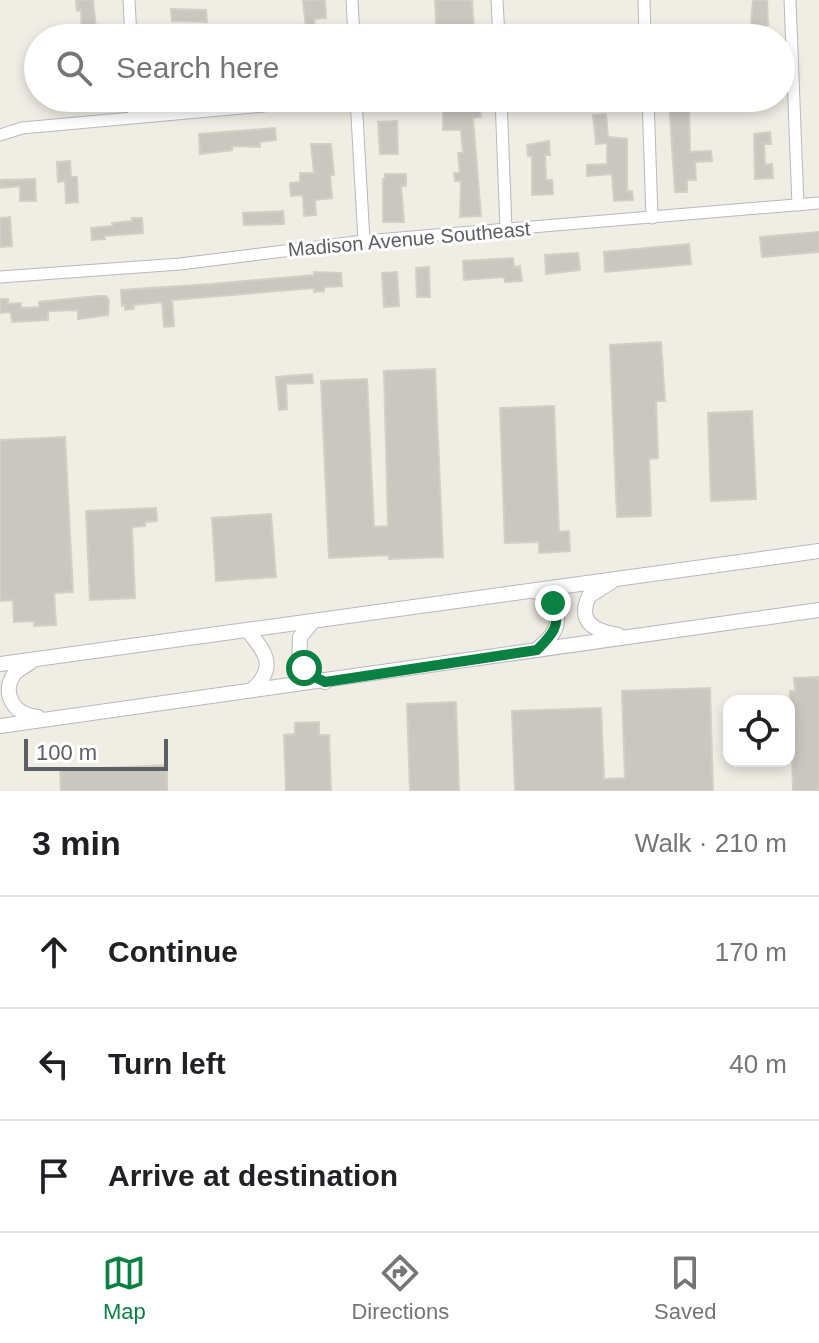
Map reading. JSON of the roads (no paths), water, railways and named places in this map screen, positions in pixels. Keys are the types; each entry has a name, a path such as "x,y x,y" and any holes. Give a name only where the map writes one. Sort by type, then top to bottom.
{"street":[{"path":"129,0 130,24"},
{"path":"352,0 353,24"},
{"path":"497,0 498,24"},
{"path":"644,0 645,24"},
{"path":"790,0 791,24"},
{"path":"134,112 134,117"},
{"path":"0,135 22,128 193,112"},
{"path":"357,112 364,241"},
{"path":"502,112 506,229"},
{"path":"648,112 652,218"},
{"path":"794,112 798,205"},
{"name":"Madison Avenue Southeast","path":"0,277 180,264 364,241 819,203"},
{"path":"0,664 818,552"},
{"path":"623,577 589,596 585,604 586,617 599,632 633,637"},
{"path":"526,590 548,597 556,612 557,623 553,635 537,650"},
{"path":"0,726 819,610"},
{"path":"313,621 300,637 299,662 313,676 325,682"},
{"path":"247,630 260,643 266,658 262,682 252,690"},
{"path":"35,659 10,681 11,702 22,715 53,719"}]}
